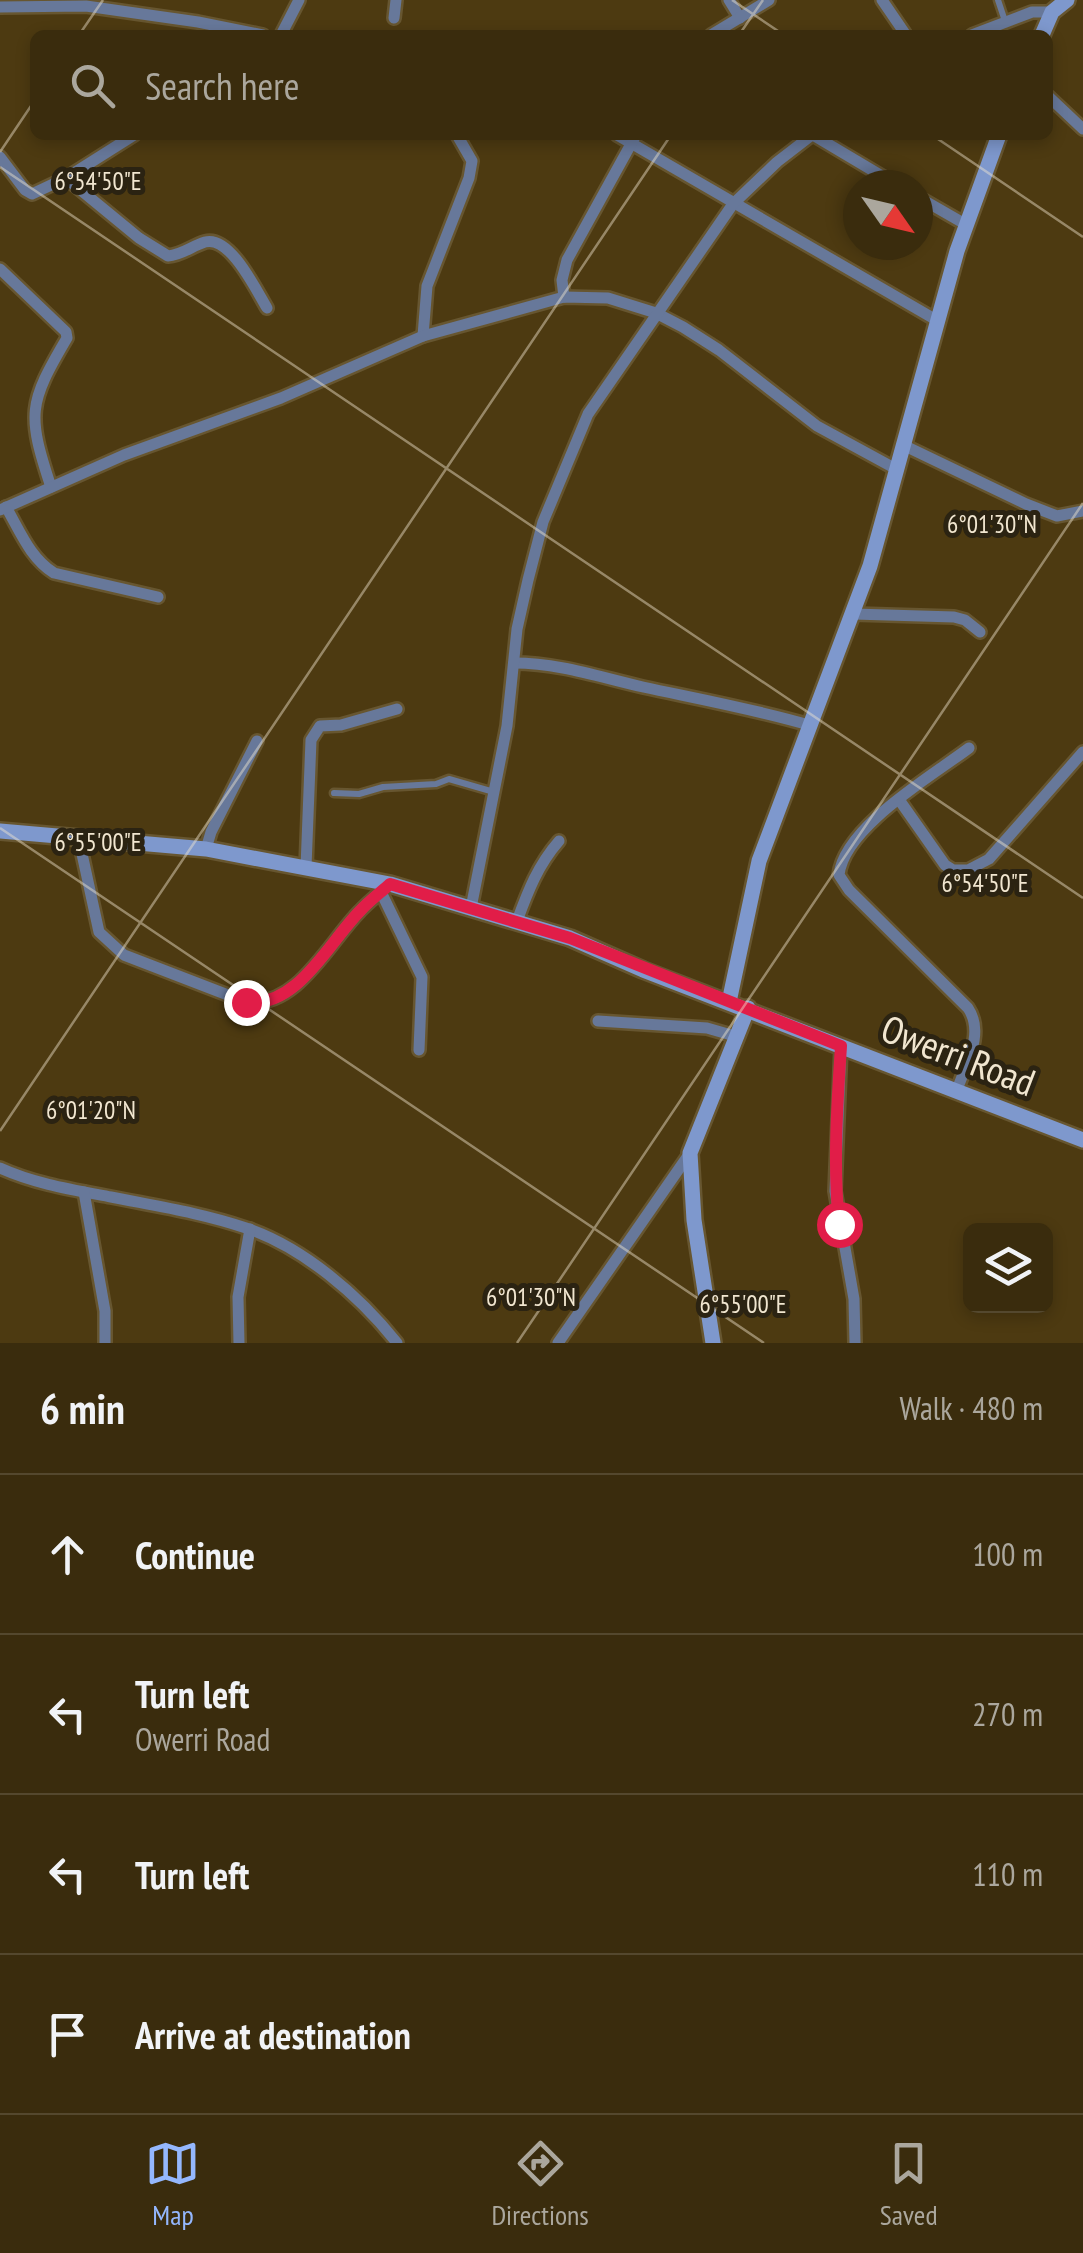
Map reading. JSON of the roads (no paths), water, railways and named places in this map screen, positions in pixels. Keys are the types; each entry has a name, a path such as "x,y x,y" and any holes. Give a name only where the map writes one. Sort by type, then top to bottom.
{"main road":[{"path":"1044,30 1052,12 1067,0"},
{"path":"729,1002 759,862 854,614 965,224 996,140"},
{"name":"Owerri Road","path":"0,831 206,849 306,867 471,908 570,938 1083,1140"},
{"path":"714,1343 694,1220 690,1153 748,1008"}],"street":[{"path":"284,30 299,0"},
{"path":"394,18 396,0"},
{"path":"729,0 740,18"},
{"path":"720,30 769,0"},
{"path":"882,0 903,30"},
{"path":"0,7 86,6 232,30"},
{"path":"984,30 1032,12 1052,12"},
{"path":"1053,101 1083,129"},
{"path":"0,156 32,194 66,178 126,140"},
{"path":"423,336 427,286 469,178 472,161 460,140"},
{"path":"564,297 562,280 567,260 632,140"},
{"path":"635,140 733,204 938,321"},
{"path":"471,908 495,793 517,629 543,522 588,414 733,204 776,162 806,140"},
{"path":"821,140 872,170"},
{"path":"66,178 138,238 168,256 208,241 222,244 235,256 267,308"},
{"path":"933,206 965,224"},
{"path":"0,269 66,332 67,338 47,372 33,410 51,487"},
{"path":"158,597 54,573 31,552 3,508 124,455 281,398 423,336 564,297 608,298 656,314 719,350 817,426 896,470"},
{"path":"903,445 1057,516 1083,511"},
{"path":"854,614 954,617 980,632"},
{"path":"514,664 562,666 809,725"},
{"path":"306,867 311,740 315,731 320,726 341,725 397,709"},
{"path":"206,849 257,742"},
{"path":"958,1090 976,1033 976,1020 838,875 840,865 866,826 969,748"},
{"path":"900,800 945,865 953,870 968,870 990,860 1083,752"},
{"path":"79,840 99,932 112,947 246,1002 260,1004 289,990 386,888 422,976 419,1050"},
{"path":"517,922 532,881 559,841"},
{"path":"598,1021 707,1028 738,1037"},
{"path":"841,1046 836,1191 854,1299 856,1343"},
{"path":"558,1343 690,1153"},
{"path":"0,1168 84,1192 208,1216 250,1229 310,1262 354,1298 397,1343"},
{"path":"84,1192 105,1311 105,1343"},
{"path":"239,1343 238,1297 250,1229"}],"lane":[{"path":"998,0 1005,21"},
{"path":"334,793 359,794 395,785 436,784 449,778 495,793"}]}
